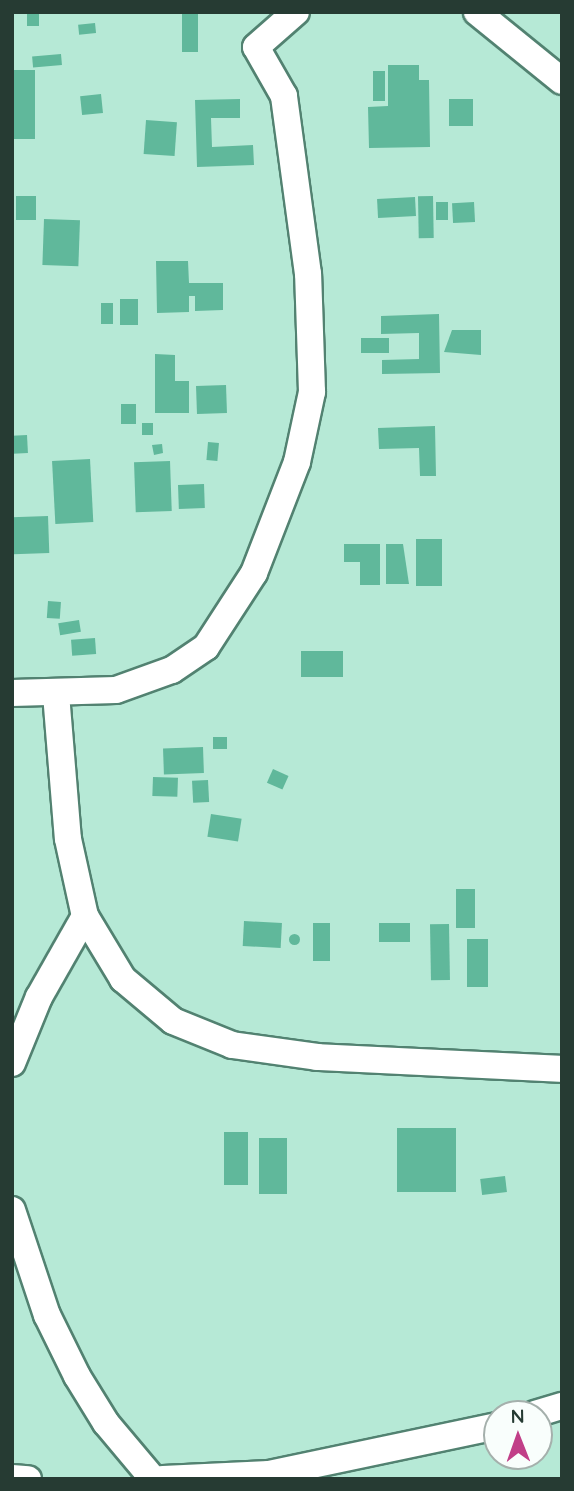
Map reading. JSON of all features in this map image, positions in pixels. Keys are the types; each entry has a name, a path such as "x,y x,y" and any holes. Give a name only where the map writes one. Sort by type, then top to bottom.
{"street":[{"path":"12,694 116,690 172,670 206,647 254,573 297,462 312,392 308,274 284,96 256,47 296,12"},
{"path":"477,12 562,81"},
{"path":"56,694 68,839 85,916 123,979 173,1021 232,1045 317,1058 562,1069"},
{"path":"12,1063 39,997 85,916"},
{"path":"12,1210 47,1315 77,1376 106,1423 153,1479"},
{"path":"163,1479 273,1476 483,1429"},
{"path":"12,1478 28,1479"}],"building":[{"path":"27,12 39,12 39,26 27,26"},
{"path":"182,12 198,12 198,52 182,52"},
{"path":"95,23 96,33 79,35 78,25"},
{"path":"61,54 62,65 33,67 32,57"},
{"path":"388,65 419,65 419,80 429,80 430,147 369,148 368,107 388,106"},
{"path":"12,70 35,70 35,139 12,139"},
{"path":"373,71 385,71 385,101 373,101"},
{"path":"101,94 103,113 82,115 80,96"},
{"path":"240,99 240,118 211,118 212,147 253,145 254,165 197,167 195,100"},
{"path":"449,99 473,99 473,126 449,126"},
{"path":"146,120 177,122 175,156 144,154"},
{"path":"16,196 36,196 36,220 16,220"},
{"path":"418,196 433,196 434,238 419,238"},
{"path":"415,197 416,216 378,218 377,199"},
{"path":"436,202 448,202 448,220 436,220"},
{"path":"474,202 475,222 453,223 452,203"},
{"path":"44,219 80,220 78,266 42,265"},
{"path":"156,261 188,261 189,283 223,283 223,310 195,311 195,296 189,296 189,312 157,313"},
{"path":"120,299 138,299 138,325 120,325"},
{"path":"101,303 113,303 113,324 101,324"},
{"path":"439,314 440,373 382,374 382,360 419,359 419,333 381,334 381,316"},
{"path":"452,330 481,330 481,355 444,352"},
{"path":"361,338 389,338 389,353 361,353"},
{"path":"155,354 175,355 175,381 189,381 189,413 155,413"},
{"path":"226,385 227,413 197,414 196,386"},
{"path":"121,404 136,404 136,424 121,424"},
{"path":"142,423 153,423 153,435 142,435"},
{"path":"435,426 436,476 420,476 419,448 379,449 378,428"},
{"path":"27,435 28,453 13,454 12,436"},
{"path":"208,442 219,443 217,461 206,460"},
{"path":"162,444 163,453 154,455 152,445"},
{"path":"90,459 93,522 55,524 52,461"},
{"path":"170,461 172,511 136,512 134,462"},
{"path":"204,484 205,508 179,509 178,485"},
{"path":"48,516 49,553 13,554 12,517"},
{"path":"416,539 442,539 442,586 416,586"},
{"path":"344,544 380,544 380,585 360,585 360,562 344,562"},
{"path":"386,544 403,544 409,584 386,584"},
{"path":"48,601 61,602 60,619 47,618"},
{"path":"79,620 81,632 60,635 58,623"},
{"path":"95,638 96,654 72,656 71,640"},
{"path":"301,651 343,651 343,677 301,677"},
{"path":"213,737 227,737 227,749 213,749"},
{"path":"203,747 204,773 164,774 163,748"},
{"path":"273,769 289,776 282,790 267,783"},
{"path":"153,777 178,778 177,797 152,796"},
{"path":"208,780 209,802 193,803 192,781"},
{"path":"211,814 242,819 238,842 207,837"},
{"path":"456,889 475,889 475,928 456,928"},
{"path":"244,921 282,923 281,948 243,946"},
{"path":"313,923 330,923 330,961 313,961"},
{"path":"379,923 410,923 410,942 379,942"},
{"path":"430,924 449,924 450,980 431,980"},
{"path":"294,934 298,935 298,943 294,944 290,943 289,939 290,935"},
{"path":"467,939 488,939 488,987 467,987"},
{"path":"397,1128 456,1128 456,1192 397,1192"},
{"path":"224,1132 248,1132 248,1185 224,1185"},
{"path":"259,1138 287,1138 287,1194 259,1194"},
{"path":"505,1176 507,1192 482,1195 480,1179"}]}
